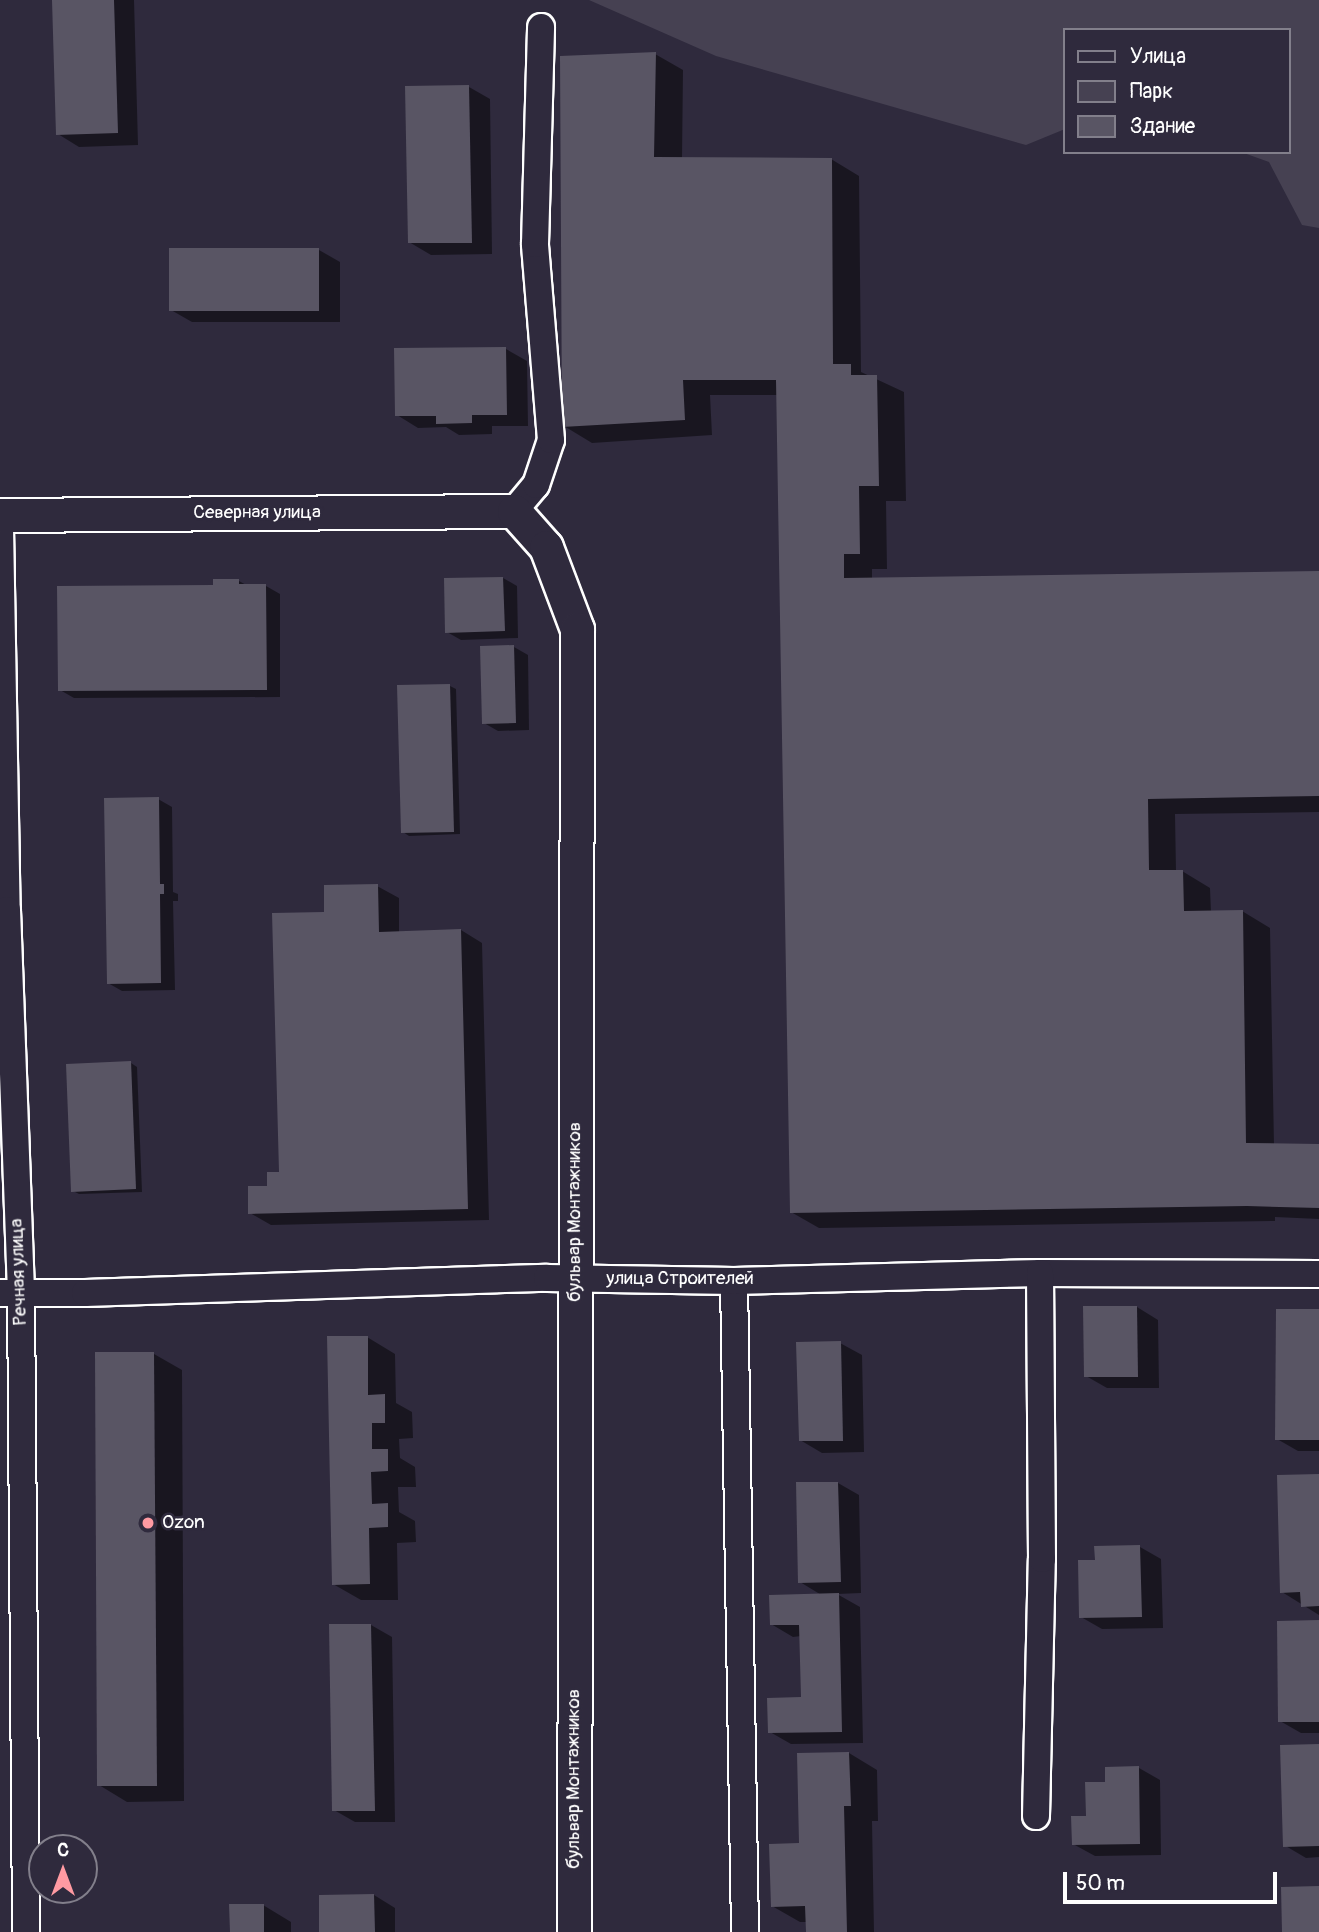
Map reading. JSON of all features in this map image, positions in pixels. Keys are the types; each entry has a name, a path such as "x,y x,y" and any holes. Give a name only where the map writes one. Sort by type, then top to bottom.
{"street":[{"path":"514,511 536,485 551,440 535,244 541,27"},
{"name":"Северная улица","path":"0,515 514,511"},
{"name":"бульвар Монтажников","path":"514,511 546,547 577,629 574,1932"},
{"name":"Речная улица","path":"0,528 10,1293 26,1932"},
{"path":"1036,1816 1042,1559 1040,1273"},
{"name":"улица Строителей","path":"10,1293 576,1279 734,1281 1040,1273 1319,1274"},
{"path":"734,1281 744,1932"}],"green space":[{"path":"589,0 1319,0 1319,228 1302,225 1269,162 1247,154 1291,154 1291,28 1064,28 1064,129 1026,145 716,56"}],"building":[{"path":"52,0 114,0 118,133 56,135"},
{"path":"656,52 654,157 832,158 833,364 851,364 851,375 877,375 879,486 859,486 860,554 844,554 844,578 1319,571 1319,796 1148,799 1149,870 1183,870 1184,911 1243,910 1246,1143 1319,1144 1319,1208 1247,1206 790,1213 776,380 683,380 685,420 562,427 560,56"},
{"path":"469,85 472,243 408,243 405,86"},
{"path":"169,248 319,248 319,311 169,311"},
{"path":"506,347 507,415 472,415 472,423 436,424 436,416 395,416 394,348"},
{"path":"503,577 505,631 445,633 444,578"},
{"path":"213,579 239,579 239,584 266,584 267,690 58,691 57,586 213,585"},
{"path":"514,645 516,723 482,724 480,646"},
{"path":"450,684 454,832 401,833 397,685"},
{"path":"159,797 160,884 164,884 164,894 160,894 161,983 107,984 104,798"},
{"path":"378,884 379,932 461,929 468,1209 248,1214 248,1186 267,1186 267,1172 279,1172 272,913 324,912 324,885"},
{"path":"131,1061 136,1189 71,1192 66,1064"},
{"path":"1083,1306 1137,1306 1138,1377 1084,1377"},
{"path":"1276,1309 1319,1309 1319,1440 1275,1440"},
{"path":"327,1336 368,1336 368,1395 385,1394 385,1423 372,1423 372,1449 388,1449 388,1471 371,1472 372,1504 388,1503 388,1527 369,1528 370,1584 332,1585"},
{"path":"841,1341 843,1441 799,1441 796,1342"},
{"path":"95,1352 154,1352 157,1786 97,1786"},
{"path":"1319,1474 1319,1606 1301,1607 1300,1592 1280,1593 1277,1475"},
{"path":"796,1482 838,1482 841,1582 798,1583"},
{"path":"1140,1545 1142,1617 1079,1618 1078,1560 1095,1560 1094,1546"},
{"path":"839,1593 842,1732 768,1733 767,1698 801,1697 799,1625 770,1625 769,1595"},
{"path":"1319,1620 1319,1722 1278,1722 1277,1621"},
{"path":"329,1624 371,1624 375,1811 332,1811"},
{"path":"1319,1744 1319,1846 1283,1847 1280,1745"},
{"path":"849,1752 851,1806 844,1806 847,1932 806,1932 805,1906 771,1907 769,1844 799,1843 797,1753"},
{"path":"1139,1766 1140,1844 1072,1845 1071,1816 1086,1816 1085,1782 1105,1782 1105,1767"},
{"path":"1319,1886 1319,1932 1282,1932 1281,1887"},
{"path":"374,1894 375,1932 319,1932 319,1895"},
{"path":"229,1904 264,1904 264,1932 230,1932"}],"place":[{"name":"Ozon","path":"148,1523"}]}
